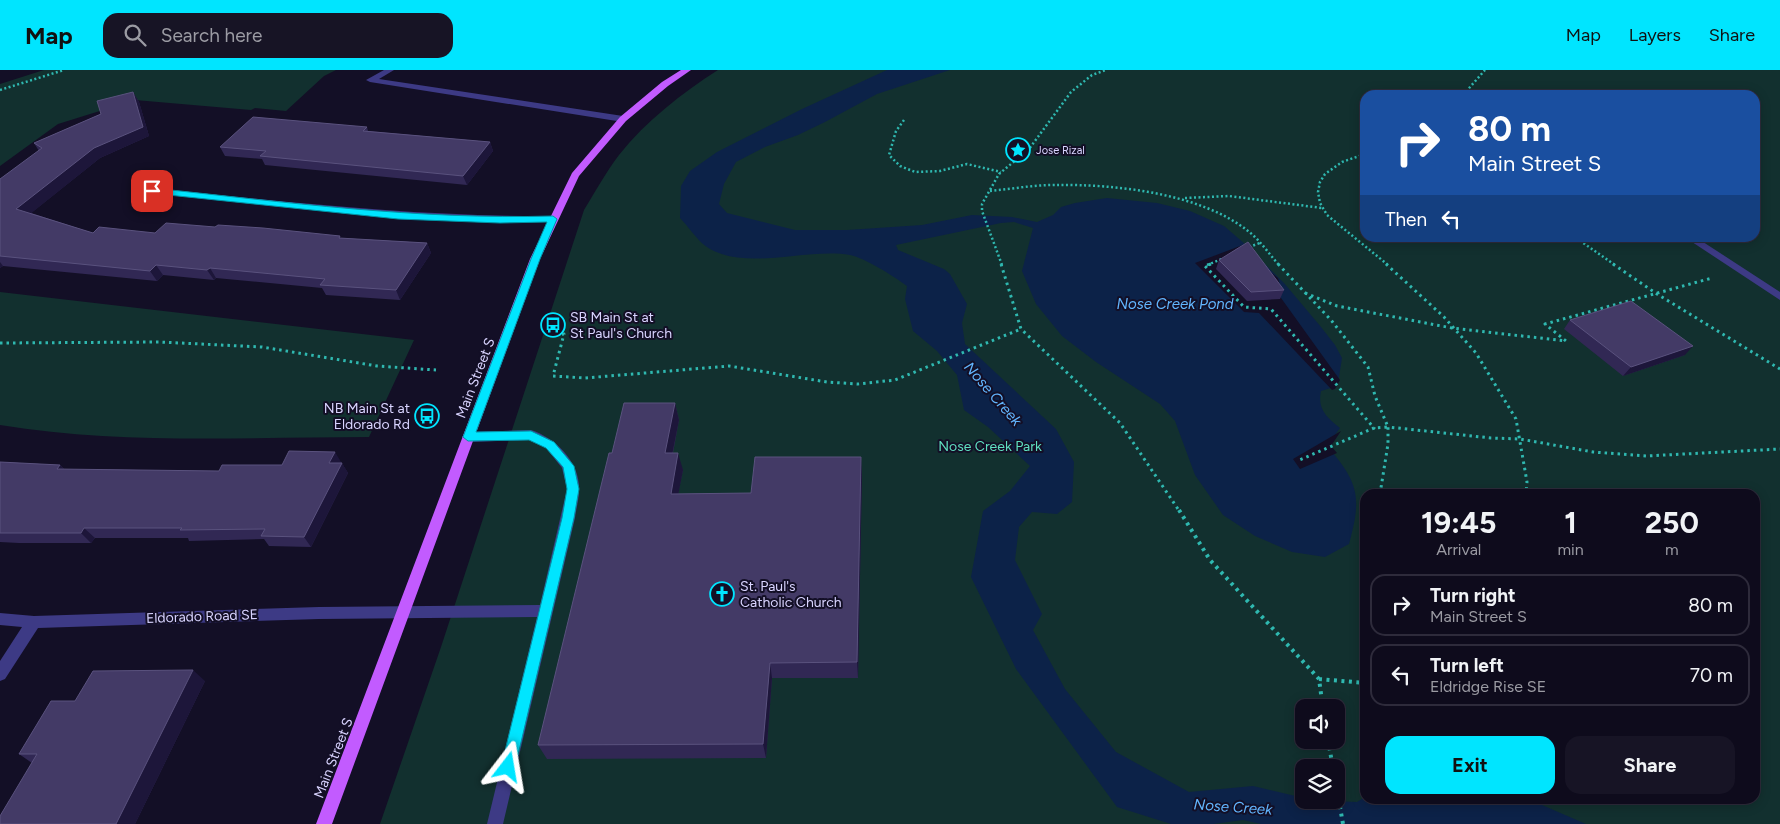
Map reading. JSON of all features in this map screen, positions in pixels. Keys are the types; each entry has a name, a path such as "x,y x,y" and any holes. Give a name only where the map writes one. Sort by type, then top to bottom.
{"main road":[{"name":"Main Street S","path":"324,824 405,612 535,259 553,219 575,175 623,119 665,84 687,70"}],"street":[{"path":"390,70 370,80 623,119"},
{"path":"152,191 398,216 500,220 553,219"},
{"path":"1697,242 1780,298"},
{"path":"468,437 531,435 550,445 568,466 573,489 570,509 495,824"},
{"name":"Eldorado Road SE","path":"0,618 34,622 319,613 546,611"},
{"path":"0,674 34,622"}],"path":[{"path":"0,90 64,70"},
{"path":"1106,70 1098,72 1078,85 1060,104 1030,148 1001,172 982,204 982,211 990,230 1021,330 1120,423 1165,488 1210,560 1319,679 1322,699"},
{"path":"1467,90 1485,70"},
{"path":"904,120 896,131 888,155 900,168 914,172 930,172 968,164 1001,172"},
{"path":"1025,146 1030,148"},
{"path":"1360,155 1346,158 1322,175 1317,193 1322,208 1327,215 1406,280 1476,353 1516,419 1527,482 1526,489"},
{"path":"1016,156 1021,157"},
{"path":"990,191 1054,185 1080,186 1182,198 1229,196 1322,208"},
{"path":"1182,198 1234,221 1250,232 1302,291 1331,320 1368,367 1376,396 1388,427 1388,444 1381,489"},
{"path":"1582,242 1657,294 1780,369"},
{"path":"1242,251 1260,243"},
{"path":"1224,258 1206,266 1244,307 1271,309 1374,428"},
{"path":"1302,291 1337,306 1452,328 1566,341 1546,324 1739,270"},
{"path":"549,335 564,334 553,376 585,378 729,366 827,382 858,384 895,380 1021,330"},
{"path":"0,343 159,342 262,347 377,366 436,370"},
{"path":"1297,461 1374,428 1388,427 1491,438 1520,439 1593,452 1646,456 1780,449"},
{"path":"1319,679 1360,683"},
{"path":"1340,809 1342,824"}],"green space":[{"path":"44,70 336,70 324,76 286,111 255,108 251,110 135,100 58,124 0,166 0,84"},
{"name":"Nose Creek Park","path":"718,70 1780,70 1780,824 380,824 441,647 584,210 619,155 665,108"},
{"path":"0,292 414,340 369,437 138,438 46,431 0,425"}],"water":[{"path":"887,70 950,70 877,94 825,122 798,135 765,147 736,162 724,184 719,204 727,213 795,230 847,230 922,225 972,215 1012,217 1037,222 1053,215 1061,207 1107,198 1157,203 1190,211 1224,226 1284,283 1335,345 1342,358 1339,377 1334,387 1321,391 1320,403 1331,421 1340,428 1327,446 1346,470 1351,481 1355,491 1356,514 1349,544 1325,557 1292,552 1255,536 1223,515 1195,475 1175,421 1160,404 1096,362 1062,336 1036,304 1022,271 1033,228 1014,222 1001,223 896,245 898,250 944,269 950,274 967,304 962,323 965,344 1056,429 1074,462 1072,502 1057,514 1032,512 1019,527 1015,560 1042,614 1033,630 1065,689 1116,752 1189,792 1253,786 1295,796 1295,809 1345,809 1345,802 1357,802 1360,800 1360,804 1540,804 1586,824 1261,824 1243,820 1213,824 1171,824 1117,807 1016,669 971,577 983,511 1010,491 1030,466 988,427 964,410 957,375 937,351 913,331 905,299 907,286 888,273 850,255 833,253 754,259 735,257 718,253 697,238 680,218 681,186 690,171 717,152 802,109"}],"pier":[{"path":"1248,243 1255,250 1249,254 1278,278 1280,285 1276,291 1340,380 1335,389 1332,390 1259,313 1244,312 1195,263"},
{"path":"1341,431 1331,446 1337,453 1300,469 1293,459"}],"building":[{"path":"133,92 143,127 94,148 16,209 93,233 99,227 155,233 166,223 263,228 340,236 339,238 427,243 396,290 320,285 325,279 210,268 207,270 156,265 150,271 0,256 0,179 42,148 34,143 101,114 97,101"},
{"path":"253,117 367,127 363,131 490,142 463,176 260,156 266,151 220,147"},
{"path":"1248,242 1284,290 1251,292 1219,260"},
{"path":"1631,301 1693,346 1631,367 1570,320"},
{"name":"St. Paul's Catholic Church","path":"624,403 675,403 665,453 678,453 671,494 751,493 755,457 861,457 857,662 770,663 763,744 538,745 609,453 612,453"},
{"path":"289,451 335,452 329,463 342,463 304,537 261,536 265,529 84,528 81,533 0,533 0,462 60,465 57,469 219,471 222,465 282,465"},
{"path":"193,670 116,824 0,824 0,816 37,754 19,754 51,701 75,701 93,671"}],"place":[{"name":"Jose Rizal","path":"1018,150"},
{"name":"SB Main St at St Paul's Church","path":"553,325"},
{"name":"NB Main St at Eldorado Rd","path":"427,416"},
{"name":"St. Paul's Catholic Church","path":"722,594"}],"route":[{"path":"152,191 398,216 500,220 553,219 535,259 468,437 531,435 550,445 568,466 573,489 568,518 508,767"}],"water label":[{"name":"Nose Creek Pond","path":"1175,304"},
{"name":"Nose Creek","path":"993,394"},
{"name":"Nose Creek","path":"1233,807"}]}
